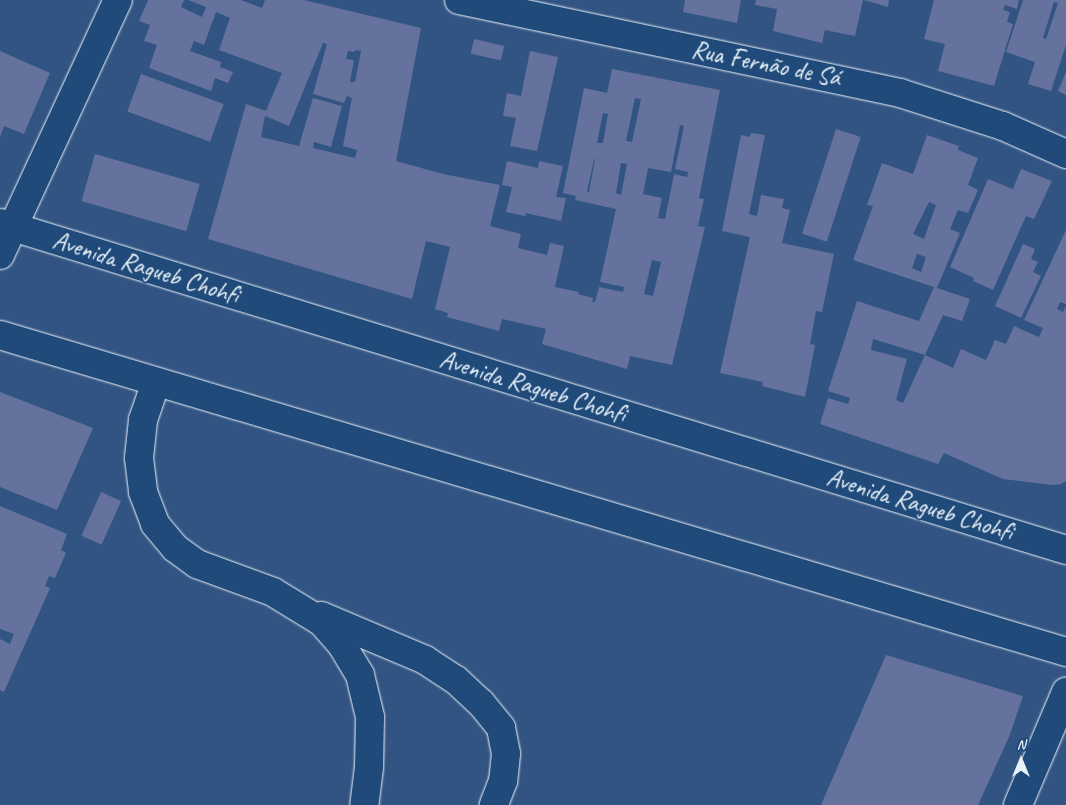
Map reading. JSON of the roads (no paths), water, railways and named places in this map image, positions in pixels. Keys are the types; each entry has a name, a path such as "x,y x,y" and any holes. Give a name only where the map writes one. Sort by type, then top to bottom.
{"main road":[{"path":"0,255 6,225 118,0"},
{"name":"Rua Fernão de Sá","path":"459,0 571,25 822,75 900,93 1003,126 1066,154"},
{"name":"Avenida Ragueb Chohfi","path":"6,225 1066,550"},
{"path":"0,335 1066,652"},
{"path":"156,382 143,420 139,458 143,492 155,524 175,548 197,564 273,592 322,622 342,645 360,675 370,717 369,767 364,805"},
{"path":"299,607 425,660 456,680 481,703 501,728 506,754 503,781 494,805"},
{"path":"1018,805 1066,692"}]}
